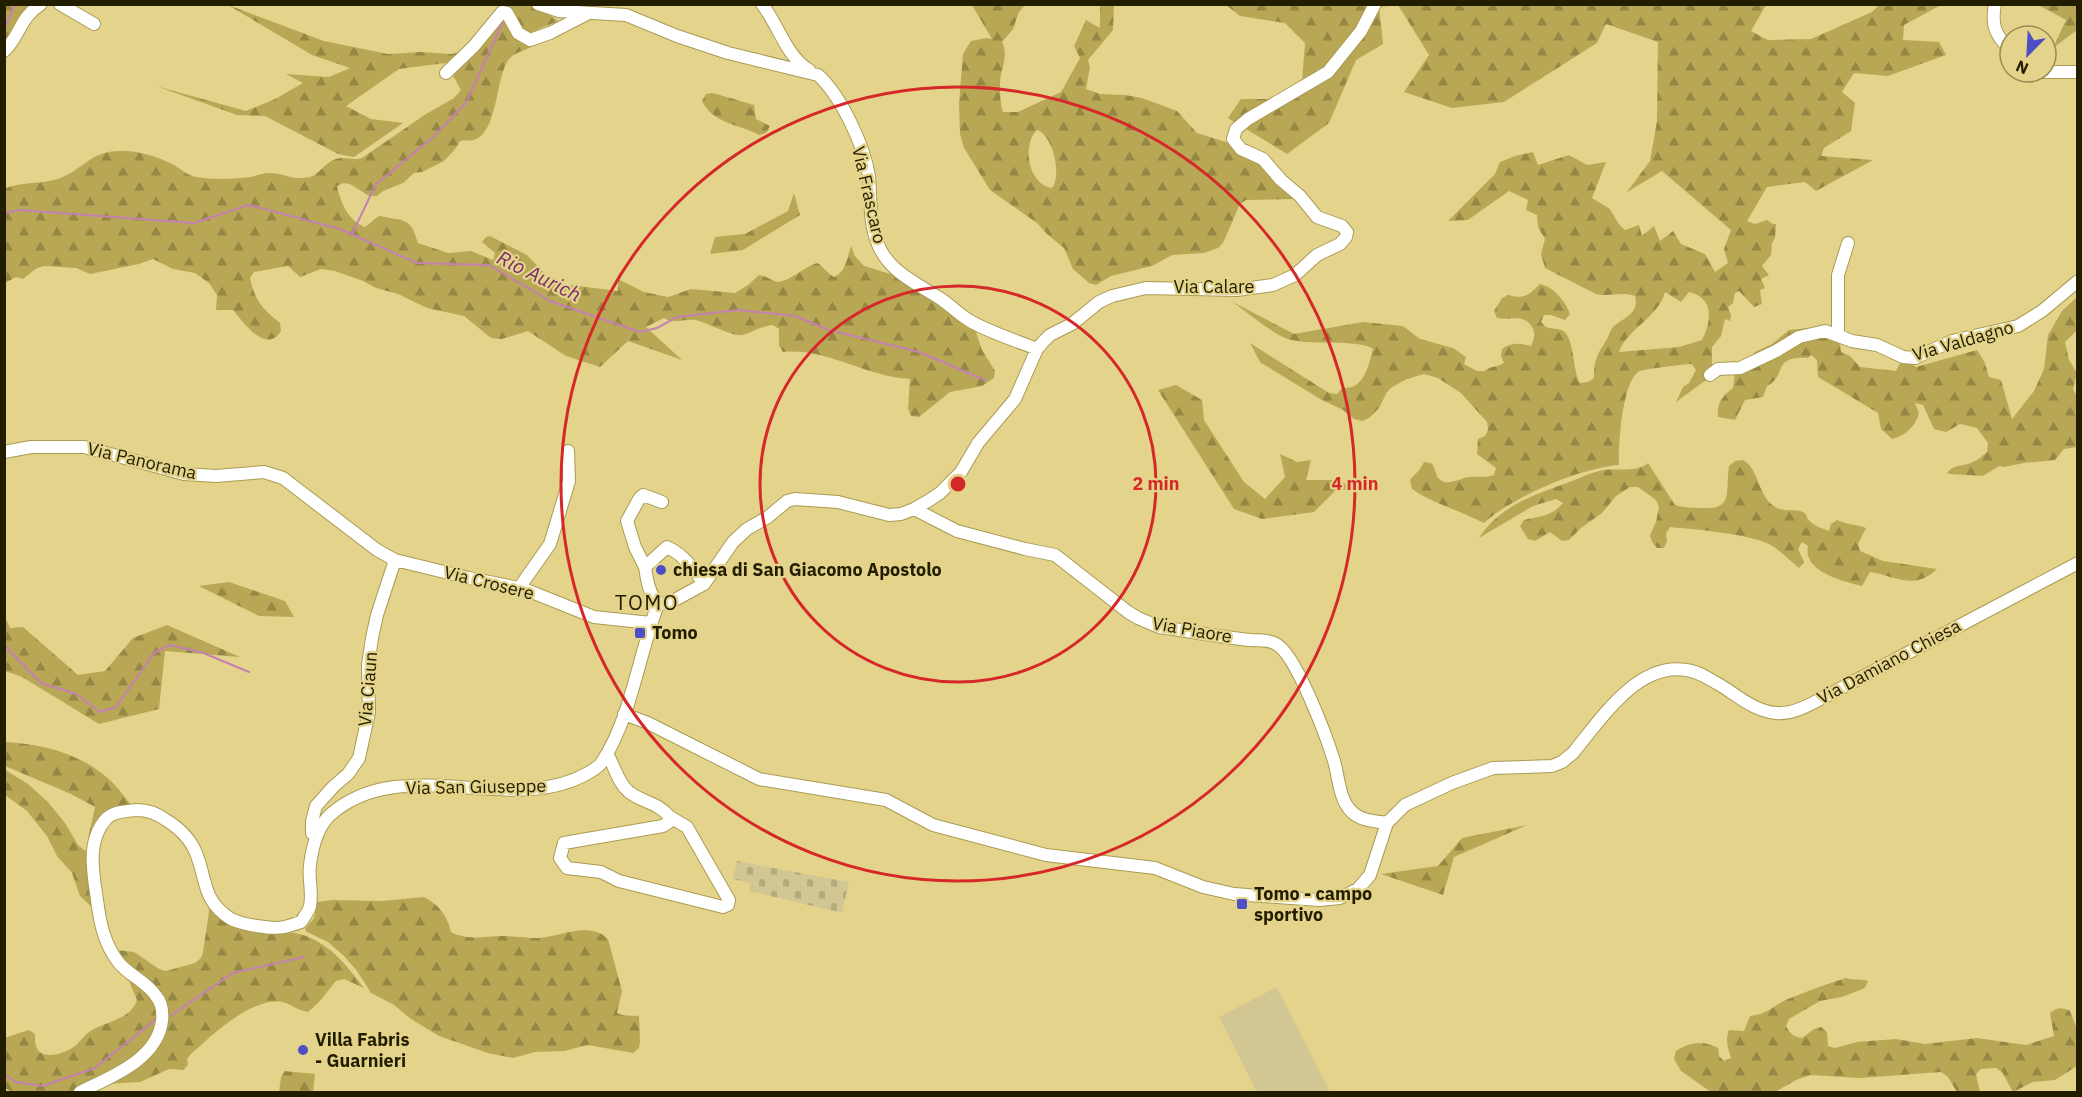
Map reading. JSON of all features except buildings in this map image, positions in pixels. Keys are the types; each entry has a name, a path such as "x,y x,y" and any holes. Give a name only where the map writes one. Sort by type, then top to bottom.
{"street":[{"path":"4,51 10,46 25,18 41,4"},
{"path":"60,4 94,24"},
{"path":"538,4 559,11 608,12 626,15 677,36 728,53 818,75"},
{"name":"Via Frascaro","path":"762,4 791,54 827,83 851,124 868,173 876,239 893,268 968,320 1037,349"},
{"name":"Via Calare","path":"1037,349 1050,335 1072,324 1099,302 1112,296 1146,288 1237,290 1273,285 1284,282 1317,255 1344,241 1347,232 1342,226 1317,218 1300,196 1281,180 1263,159 1241,149 1233,139 1236,129 1248,119 1328,72 1361,31 1375,4"},
{"path":"1995,4 1992,19 1998,35"},
{"path":"447,73 474,46 502,12 507,13 518,33 530,40 544,36 588,13"},
{"path":"2058,72 2078,72"},
{"path":"1838,335 1838,275 1848,243"},
{"name":"Via Valdagno","path":"1710,375 1718,369 1740,368 1749,365 1799,337 1825,331 1852,341 1877,345 1902,357 1915,358 1952,341 2018,327 2042,311 2078,281"},
{"path":"662,502 643,495 627,521 635,547 645,567 652,597 658,604 669,603 704,584 733,542 747,529 768,517 787,501 795,499 838,502 889,515 901,514 914,509 940,493 961,472 978,443 1015,399 1037,349"},
{"name":"Via Panorama","path":"4,452 31,447 84,447 184,474 216,476 264,472 283,478 377,550 395,560"},
{"path":"519,588 550,544 569,482 568,451"},
{"name":"Via Piaore","path":"914,509 957,531 1055,555 1128,612 1147,623 1159,627 1251,640 1268,640 1277,644 1285,650 1302,680 1329,745 1348,808 1360,818 1386,823"},
{"path":"645,567 668,547 694,568 704,584"},
{"name":"Via Crosere","path":"395,560 519,588 594,617 651,622"},
{"name":"Via Ciaun","path":"317,835 312,833 316,806 348,774 359,758 369,712 368,665 372,638 395,560"},
{"name":"Via Damiano Chiesa","path":"1386,823 1405,805 1477,773 1493,768 1546,767 1562,762 1573,753 1630,686 1646,677 1675,669 1686,669 1699,673 1751,706 1778,713 1791,712 1832,693 2078,563"},
{"name":"Via San Giuseppe","path":"80,1092 124,1070 141,1058 154,1044 162,1022 163,1011 158,997 148,986 125,970 107,944 100,923 93,849 97,832 109,816 125,811 143,810 162,817 181,830 196,852 213,905 232,920 282,928 301,922 310,907 310,866 317,835 329,816 358,797 396,787 525,790 555,786 578,779 601,765 614,741 624,714 658,604"},
{"path":"624,714 648,723 759,778 886,800 933,825 1046,855 1155,868 1203,887 1234,894 1319,900 1340,898 1358,888 1370,875 1386,823"},
{"path":"607,754 619,780 629,792 655,804 670,817 687,827 729,900 728,906 723,908 619,881 601,872 567,868 560,858 564,843 663,826 669,822 670,817"}],"green space":[{"path":"5,5 31,5 5,53"},
{"path":"228,5 324,41 388,54 421,52 452,54 477,47 477,52 492,35 502,12 508,5 535,5 558,21 525,35 538,43 513,56 507,62 492,117 482,135 474,140 460,141 444,161 422,172 414,173 403,183 377,196 369,196 350,184 343,183 337,186 346,211 365,227 379,216 401,220 413,229 418,243 448,253 471,251 493,260 495,253 482,242 490,236 527,255 554,283 618,291 618,279 644,292 668,297 691,289 735,293 759,275 778,282 817,263 834,277 844,268 851,246 855,256 864,266 897,276 975,329 982,350 995,371 994,378 982,386 950,392 919,417 911,416 908,409 910,379 878,373 816,354 783,352 779,346 779,329 773,325 737,335 696,320 672,321 664,318 646,327 682,360 628,341 600,367 566,356 528,331 502,339 491,338 464,316 427,308 363,281 335,271 321,269 300,277 288,266 254,272 250,278 254,293 264,308 280,323 281,331 269,340 255,334 233,310 216,310 217,295 209,283 195,273 173,269 153,259 90,274 76,268 44,266 37,268 23,279 16,277 5,283 4,189 59,178 92,158 114,151 130,151 149,155 172,164 190,175 203,178 251,177 264,173 298,178 310,177 336,159 362,158 426,114 454,98 461,90 446,63 399,69 346,106 371,119 403,123 354,157 338,154 265,116 237,115 156,86 246,111 275,99 303,83 286,74 329,77 350,68 312,55"},
{"path":"972,5 1025,5 1019,12 1013,29 1002,42 1005,52 1000,82 1002,109 1003,112 1018,112 1061,92 1080,58 1074,46 1086,20 1100,28 1100,5 1114,5 1113,30 1088,60 1090,67 1086,89 1100,94 1142,98 1177,111 1197,133 1229,143 1263,159 1296,199 1246,200 1240,204 1223,243 1218,248 1204,253 1172,255 1152,266 1111,276 1096,285 1089,283 1073,269 1064,248 1037,223 990,190 964,148 960,134 959,103 963,54 971,41 992,39","holes":["1037,130 1048,139 1056,165 1055,182 1052,188 1038,180 1030,164 1029,145 1032,137"]},
{"path":"1226,5 1398,5 1379,7 1383,44 1356,60 1329,123 1287,154 1228,118 1241,99 1284,99 1302,82 1305,43 1285,23 1240,16"},
{"path":"1398,5 1766,5 1751,31 1768,40 1811,39 1872,12 1879,5 1941,5 1904,25 1903,40 1939,42 1946,55 1888,76 1854,73 1842,92 1855,103 1851,131 1824,148 1821,156 1873,160 1816,191 1805,182 1767,187 1747,221 1755,224 1767,220 1776,224 1771,255 1762,266 1769,275 1761,279 1765,288 1760,290 1762,304 1754,307 1739,291 1735,293 1733,303 1728,307 1731,315 1730,321 1725,319 1721,336 1712,347 1712,365 1715,376 1676,402 1683,387 1689,383 1696,370 1692,364 1638,372 1628,389 1625,402 1620,430 1619,465 1585,472 1547,485 1511,503 1484,523 1420,494 1412,489 1410,480 1424,462 1431,463 1437,476 1444,482 1494,475 1496,468 1477,454 1478,439 1485,436 1488,430 1487,422 1461,393 1438,378 1424,374 1392,387 1379,408 1369,418 1362,421 1354,419 1343,410 1320,399 1260,362 1250,343 1329,393 1337,394 1342,388 1355,385 1364,376 1373,349 1356,344 1294,341 1285,338 1231,301 1294,334 1363,322 1403,326 1420,339 1453,348 1466,357 1464,364 1477,371 1484,371 1504,363 1501,356 1502,349 1509,345 1531,346 1534,334 1532,327 1525,320 1497,318 1494,311 1502,298 1508,295 1518,297 1526,295 1540,284 1550,288 1559,296 1570,314 1565,320 1544,315 1541,322 1546,327 1559,329 1566,333 1571,345 1577,377 1580,383 1588,382 1594,378 1597,357 1612,328 1633,311 1635,296 1596,294 1545,268 1541,254 1545,239 1538,227 1537,215 1526,210 1528,200 1509,191 1468,220 1448,221 1495,174 1500,162 1533,152 1538,165 1569,155 1587,165 1606,162 1592,198 1610,209 1625,230 1639,225 1642,236 1654,226 1660,241 1673,231 1681,244 1705,254 1715,272 1728,263 1724,249 1731,230 1662,171 1627,192 1650,161 1657,121 1658,42 1606,24 1597,43 1504,102 1452,108 1404,92 1429,55","holes":["1665,292 1681,302 1689,292 1703,299 1707,305 1709,318 1702,340 1679,347 1619,352 1628,337 1656,309"]},
{"path":"2038,5 2077,5 2077,30 2058,44 2058,37 2066,20"},
{"path":"713,93 754,105 756,119 770,126 766,133 759,135 713,114 702,101 706,94"},
{"path":"794,193 800,215 743,250 710,254 715,237 745,234 788,211"},
{"path":"2077,297 2077,330 2065,342 2069,360 2077,373 2073,389 2077,397 2077,447 2064,449 2055,460 1999,466 1983,476 1947,473 1953,468 1975,461 1987,452 1988,443 1977,428 1960,424 1946,432 1934,429 1923,405 1915,403 1919,413 1913,426 1892,439 1881,429 1878,413 1818,377 1817,360 1811,355 1808,358 1796,358 1784,363 1777,377 1767,386 1763,397 1745,400 1735,420 1718,417 1721,400 1733,388 1735,372 1747,365 1755,352 1772,344 1789,330 1830,326 1839,332 1841,352 1850,356 1860,367 1896,371 1903,357 1916,367 1977,350 1985,363 1989,377 2001,380 2012,419 2034,391 2044,369 2048,335 2062,311"},
{"path":"1176,385 1202,400 1204,420 1244,482 1265,499 1285,477 1280,454 1297,462 1311,460 1306,480 1337,480 1361,491 1337,489 1314,512 1262,519 1234,509 1158,390"},
{"path":"1743,460 1752,469 1763,493 1775,507 1803,512 1812,523 1829,531 1831,524 1837,520 1866,528 1858,544 1860,551 1883,561 1937,569 1929,576 1913,581 1870,572 1862,586 1845,582 1817,569 1808,555 1808,546 1802,542 1798,549 1804,562 1799,568 1769,544 1748,537 1721,533 1670,527 1666,534 1667,541 1664,548 1657,548 1650,535 1659,507 1656,500 1638,487 1630,487 1616,496 1602,513 1569,540 1562,541 1550,532 1535,541 1528,539 1520,526 1524,520 1554,511 1563,503 1556,499 1533,506 1479,538 1497,517 1533,496 1599,471 1633,469 1648,463 1675,505 1689,508 1714,508 1720,505 1727,496 1729,466 1735,461"},
{"path":"229,582 285,601 294,617 259,616 199,586"},
{"path":"5,617 10,628 23,627 78,675 105,671 133,638 167,625 240,657 165,651 159,709 99,724 22,677 5,671"},
{"path":"4,742 48,748 89,764 112,782 136,811 117,813 94,843 88,839 95,807 71,794 5,766"},
{"path":"4,769 28,784 48,802 65,823 78,845 93,857 96,911 80,896 72,873 57,856 47,836 27,811 5,795"},
{"path":"1527,825 1454,857 1443,895 1381,874 1438,866 1462,838"},
{"path":"737,861 849,882 842,913 749,891 751,883 733,879"},
{"path":"424,897 442,911 451,932 457,935 540,938 584,930 601,934 608,939 622,991 617,1013 639,1016 639,1048 633,1053 588,1045 564,1051 535,1052 513,1058 488,1053 439,1036 411,1019 394,1005 371,993 344,956 328,942 305,929 314,918 317,902 382,901"},
{"path":"210,905 217,916 239,928 295,933 315,940 339,958 364,988 344,979 336,981 308,1012 282,1002 270,1002 258,1006 232,1020 209,1038 190,1055 184,1070 169,1069 140,1082 107,1084 149,1056 164,1038 168,1027 167,1009 161,992 127,964 117,950 134,952 159,969 166,971 195,963 201,958 203,952"},
{"path":"1846,978 1868,981 1865,988 1842,997 1820,1001 1789,1019 1786,1026 1794,1036 1802,1038 1821,1027 1827,1032 1828,1046 1835,1048 1857,1042 1896,1039 1925,1044 1977,1038 2026,1045 2054,1036 2050,1013 2062,1008 2070,1011 2077,1029 2077,1066 2055,1080 2033,1082 2013,1092 2002,1072 1996,1068 1981,1069 1976,1074 1980,1092 1957,1092 1948,1077 1941,1072 1860,1078 1810,1075 1775,1092 1711,1092 1681,1071 1674,1059 1676,1051 1697,1043 1718,1048 1719,1056 1724,1061 1731,1058 1727,1041 1729,1030 1744,1031 1750,1016 1766,1012 1788,999"},
{"path":"129,981 148,995 159,1016 156,1033 137,1056 75,1092 12,1092 5,1088 4,1038 29,1030 35,1034 36,1045 40,1052 49,1055 66,1051 75,1046 87,1033 130,1011 137,1000"},
{"path":"1277,987 1330,1092 1257,1092 1219,1017"},
{"path":"284,1071 315,1074 313,1092 279,1092"}],"waterway":[{"path":"4,30 15,4"},
{"path":"352,234 376,184 431,139 466,103 504,19"},
{"name":"Rio Aurich","path":"4,213 20,210 194,223 249,205 340,229 417,263 489,265 550,301 640,332 657,328 677,317 738,310 795,316 829,330 919,352 985,380"},
{"path":"4,645 41,683 76,694 100,712 116,707 154,653 169,645 201,652 249,672"},
{"path":"170,1016 233,973 304,957"},
{"path":"4,1074 16,1082 43,1086 95,1068 156,1019"}],"place":[{"name":"chiesa di San Giacomo Apostolo","path":"661,570"},
{"name":"Tomo","path":"640,633"},
{"name":"Tomo - campo sportivo","path":"1242,904"},
{"name":"Villa Fabris - Guarnieri","path":"303,1050"}],"district":[{"name":"TOMO","path":"647,603"}]}
